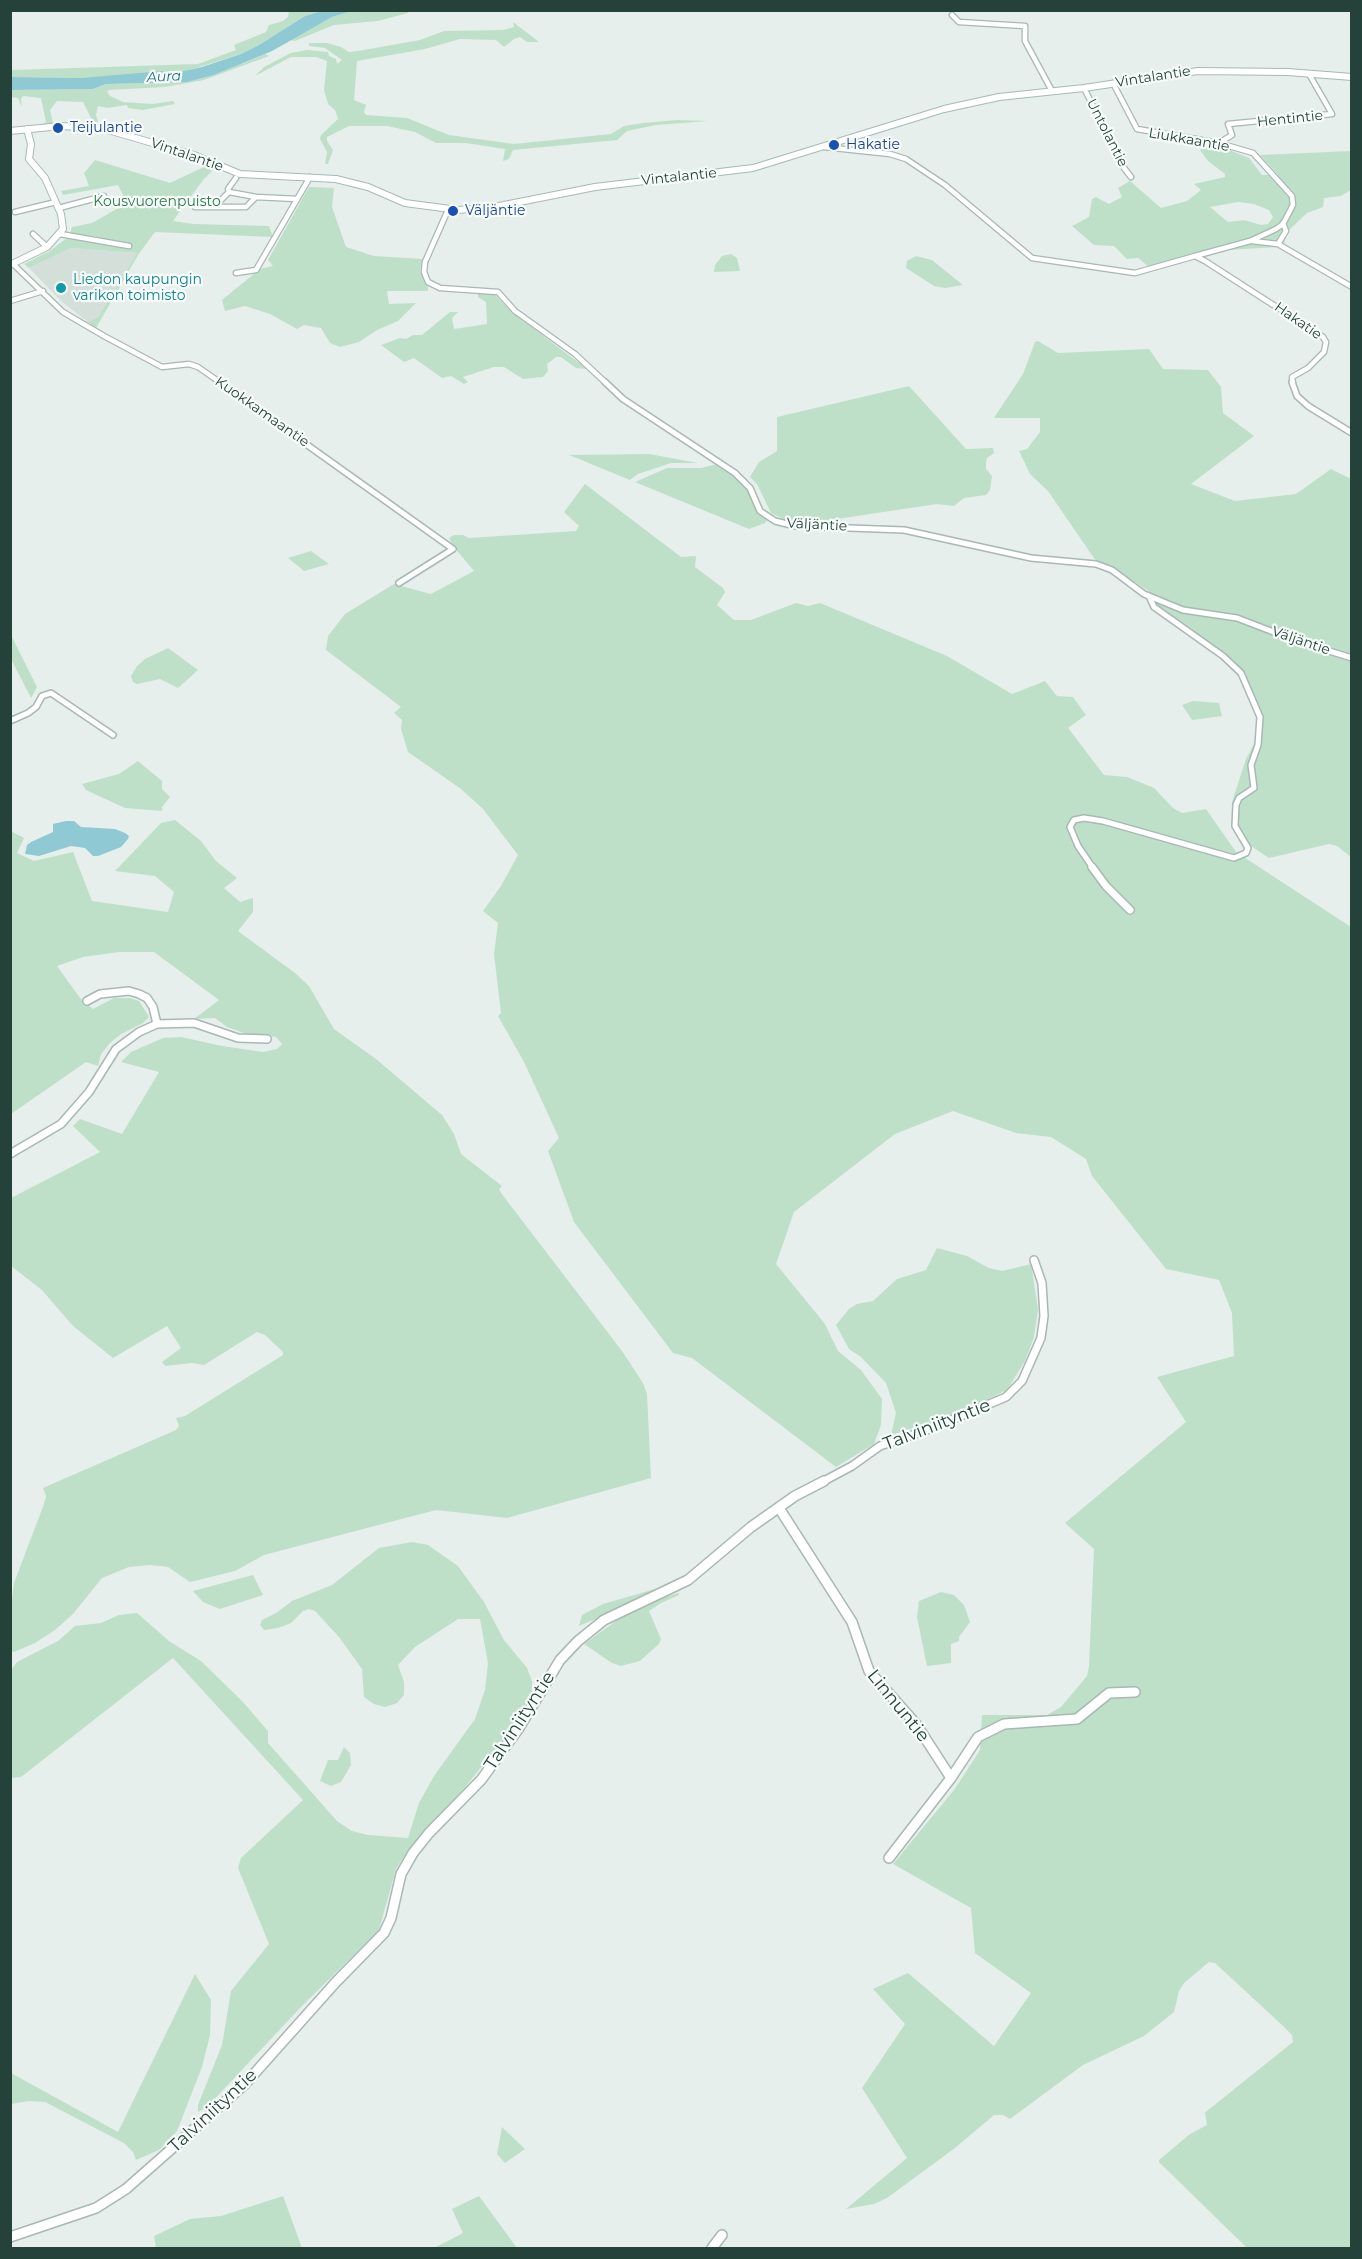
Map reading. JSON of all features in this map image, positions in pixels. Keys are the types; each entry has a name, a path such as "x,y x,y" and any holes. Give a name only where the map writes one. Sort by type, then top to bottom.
{"street":[{"path":"952,15 959,22 1025,26 1026,43 1052,91"},
{"name":"Vintalantie","path":"10,131 70,126 100,129 194,155 240,174 266,177 310,177 348,182 368,187 405,203 448,210 484,208 595,187 738,171 824,147 944,109 999,97 1084,88 1198,70 1352,77"},
{"name":"Hentintie","path":"1219,142 1232,135 1228,124 1332,114 1309,74"},
{"name":"Liukkaantie","path":"1113,83 1137,129 1199,141 1219,142 1256,154 1289,191 1293,205 1283,222 1286,231 1278,244"},
{"name":"Untolantie","path":"1084,88 1131,177"},
{"path":"27,129 31,144 29,159 43,174 58,205 63,234"},
{"path":"824,147 884,153 906,159 945,185 1032,258 1135,273 1250,241 1275,229 1283,222"},
{"path":"236,273 256,270 310,177"},
{"path":"214,207 229,192 228,189 236,178"},
{"path":"229,192 297,199"},
{"path":"15,212 104,196"},
{"path":"195,207 246,207 256,196"},
{"name":"Väljäntie","path":"448,210 425,262 424,272 428,282 440,288 480,289 501,294 515,311 575,354 623,399 735,472 750,488 760,511 768,518 795,526 904,530 1031,558 1096,564 1112,570 1149,596 1183,610 1237,618 1296,641 1352,658"},
{"path":"33,234 47,247"},
{"path":"12,264 47,247 63,234 129,246"},
{"path":"1250,241 1278,244 1352,287"},
{"name":"Hakatie","path":"1195,256 1287,312 1323,337 1326,342 1324,352 1308,368 1292,377 1293,388 1297,396 1308,406 1352,433"},
{"name":"Kuokkamaantie","path":"12,264 70,317 162,367 189,364 198,367 453,549 399,583"},
{"path":"10,301 43,291"},
{"path":"1130,910 1107,886 1078,846 1070,827 1074,820 1084,818 1103,821 1234,858 1246,853 1248,848 1235,826 1236,806 1239,798 1254,788 1251,765 1258,745 1260,717 1241,673 1223,656 1154,607 1149,596"},
{"path":"10,721 28,713 36,707 42,696 51,693 113,735"},
{"path":"87,1001 100,994 129,991 139,994 147,998 153,1007 157,1024"},
{"path":"10,1154 61,1124 90,1092 116,1049 140,1032 157,1024 194,1023 238,1038 267,1039"},
{"name":"Talviniityntie","path":"10,2237 68,2219 106,2202 126,2189 224,2105 384,1933 391,1918 401,1874 413,1853 481,1780 519,1728 543,1685 566,1654 604,1620 688,1580 795,1496 852,1466 880,1446 930,1430 1006,1397 1022,1381 1041,1338 1044,1316 1042,1283 1034,1260"},
{"name":"Linnuntie","path":"779,1508 852,1622 868,1671 916,1724 951,1778"},
{"path":"889,1858 951,1778 978,1737 999,1726 1072,1721 1109,1693 1135,1692"},
{"path":"712,2248 722,2235"}],"shaded area":[{"path":"71,248 137,253 98,317 88,322 62,302 29,268"}],"green space":[{"path":"289,11 326,11 305,16 241,54 183,72 80,78 11,77 11,70 198,64 236,50 234,45 266,32 269,25 288,17"},
{"path":"352,11 408,11 408,13 378,21 334,25 295,41 290,40 332,17"},
{"path":"513,22 539,42 527,42 520,37 504,47 496,40 460,39 425,49 357,61 354,100 366,105 364,112 366,115 407,118 449,135 514,144 611,134 624,126 643,123 677,120 708,121 656,125 627,131 617,140 513,150 509,159 503,161 505,149 466,143 436,143 415,132 387,126 349,126 327,137 333,150 328,164 325,164 327,152 320,139 321,135 338,119 335,110 328,104 324,90 327,61 316,57 291,57 255,76 264,67 291,53 307,50 328,52 329,56 336,59 337,64 342,60 325,48 309,46 309,43 327,43 349,52 420,40 444,31 503,30 514,27"},
{"path":"265,54 269,56 204,80 165,87 109,90 107,92 110,96 123,102 152,104 173,101 175,104 143,110 128,108 127,105 108,108 98,106 96,115 99,125 94,124 83,102 57,101 50,110 53,123 43,124 46,122 41,98 23,96 22,107 18,98 11,97 11,90 93,89 106,84 186,82 214,75"},
{"path":"1206,146 1225,148 1249,158 1262,175 1278,175 1260,155 1351,151 1351,190 1341,196 1324,198 1323,207 1307,213 1287,232 1284,244 1277,247 1212,251 1148,266 1138,258 1127,259 1114,246 1094,245 1072,226 1089,217 1092,199 1096,197 1109,204 1122,197 1118,188 1130,181 1161,208 1187,201 1201,190 1194,184 1225,177 1225,174 1208,161 1200,150","holes":["1238,202 1254,204 1269,210 1273,217 1268,224 1261,225 1244,220 1228,222 1210,207"]},
{"name":"Kousvuorenpuisto","path":"95,160 170,183 204,167 213,170 173,221 194,224 269,226 273,237 155,232 138,255 96,328 88,322 98,317 137,253 71,248 29,268 24,264 50,251 68,237 117,246 120,244 94,236 70,234 72,227 92,223 127,203 118,185 63,195 61,191 89,186 84,173"},
{"path":"309,187 334,188 332,207 346,247 374,256 423,259 420,271 428,291 387,291 389,304 416,303 398,321 377,330 359,342 340,347 330,343 321,328 304,325 297,329 270,314 245,306 225,311 222,300 260,269 273,266 268,260"},
{"path":"731,254 737,258 740,271 714,272 715,265 722,256"},
{"path":"916,256 932,260 963,285 945,288 934,286 906,268 907,261"},
{"path":"478,292 494,294 513,313 587,369 576,368 561,357 556,357 547,364 548,371 543,377 523,379 504,367 494,367 463,377 468,382 464,384 451,376 442,378 414,358 404,362 381,345 400,338 406,339 413,335 422,335 450,312 458,312 452,318 454,329 487,324 486,302 478,297"},
{"path":"1038,341 1058,353 1149,349 1163,369 1208,370 1221,387 1223,413 1254,436 1191,484 1235,501 1296,494 1331,469 1351,479 1351,857 1337,846 1329,844 1269,858 1245,842 1237,830 1232,820 1232,802 1246,759 1255,742 1257,730 1256,712 1240,675 1206,645 1161,615 1153,594 1111,566 1097,562 1048,491 1030,474 1019,451 1027,449 1040,432 1040,418 994,418 1023,374 1035,342"},
{"path":"909,386 966,449 993,448 994,453 987,458 986,462 986,469 992,476 990,490 986,495 964,498 954,506 937,504 830,520 824,522 823,525 792,523 771,513 757,484 750,477 759,462 777,451 777,417"},
{"path":"649,454 698,463 671,463 638,474 630,480 569,455"},
{"path":"717,464 739,478 748,489 767,520 765,523 749,529 635,482 667,468 701,468"},
{"path":"585,484 681,557 696,556 695,567 725,592 717,605 734,620 751,620 796,603 808,606 820,603 947,656 1012,694 1045,681 1057,696 1073,697 1086,715 1068,728 1104,775 1127,777 1154,788 1173,808 1182,813 1206,809 1236,852 1351,927 1351,2248 1247,2248 1159,2162 1190,2134 1207,2125 1205,2113 1207,2111 1293,2042 1292,2035 1282,2025 1215,1963 1209,1962 1184,1983 1179,1991 1174,2012 1144,2036 1083,2065 1010,2119 1003,2115 994,2115 955,2148 887,2198 874,2204 846,2209 907,2158 862,2088 905,2024 873,1989 908,1973 994,2046 1031,1993 975,1953 971,1908 893,1864 954,1790 980,1750 982,1715 1047,1715 1061,1707 1087,1676 1094,1549 1065,1523 1186,1422 1157,1377 1234,1356 1232,1313 1219,1280 1166,1269 1092,1176 1086,1159 1051,1137 1016,1133 953,1111 895,1134 794,1212 776,1264 825,1324 838,1351 861,1370 882,1399 881,1425 874,1444 836,1467 692,1358 673,1353 574,1222 548,1151 559,1138 524,1062 498,1016 501,1013 494,954 498,923 483,911 501,886 518,855 483,809 461,789 408,752 401,729 402,720 394,713 401,707 326,650 328,636 345,614 394,584 431,594 474,571 453,546 449,538 454,535 469,538 576,531 579,526 564,512"},
{"path":"311,551 329,564 304,571 288,558"},
{"path":"10,633 37,687 31,698 11,659"},
{"path":"168,648 198,670 178,688 160,679 137,684 133,682 131,676 137,666 145,659"},
{"path":"1193,701 1219,703 1222,716 1192,720 1182,705"},
{"path":"138,761 162,781 162,789 170,797 162,807 162,811 125,808 86,790 82,784 119,774"},
{"path":"175,820 201,841 216,861 237,878 224,888 240,902 253,898 253,912 238,931 309,986 334,1029 376,1059 442,1115 454,1134 461,1154 502,1186 499,1189 501,1193 622,1351 643,1383 647,1394 651,1478 507,1518 436,1510 264,1555 235,1571 190,1582 168,1567 150,1565 129,1567 102,1578 73,1614 55,1630 35,1643 14,1652 11,1651 11,1608 14,1583 44,1504 46,1496 43,1488 176,1430 179,1426 176,1418 185,1416 283,1355 283,1352 265,1335 257,1332 204,1365 192,1363 165,1366 162,1362 181,1348 167,1326 113,1358 72,1325 42,1290 11,1266 11,1198 100,1152 73,1126 80,1119 122,1134 159,1072 121,1062 131,1052 163,1038 181,1037 263,1052 277,1049 282,1044 276,1037 247,1034 227,1027 215,1018 194,1019 219,1000 154,952 119,952 83,957 57,966 80,998 93,1009 114,998 130,998 139,1001 149,1017 110,1043 101,1054 98,1066 86,1062 11,1114 11,831 24,838 17,853 34,861 73,852 92,901 168,912 174,892 155,876 115,871 161,823"},
{"path":"937,1248 967,1256 989,1268 1002,1271 1031,1264 1038,1309 1034,1337 1025,1361 1007,1390 955,1415 891,1435 896,1413 886,1383 861,1357 849,1349 836,1325 849,1309 857,1304 873,1301 897,1279 926,1270"},
{"path":"412,1542 428,1545 458,1566 484,1602 504,1640 527,1668 532,1681 532,1695 495,1750 408,1850 396,1869 379,1930 301,2007 207,2107 198,2112 198,2105 222,2045 231,1991 269,1944 238,1868 241,1858 303,1800 173,1658 21,1777 11,1778 11,1670 17,1662 58,1641 75,1626 101,1623 119,1615 137,1613 169,1641 201,1661 242,1701 268,1731 268,1743 337,1821 352,1831 368,1835 408,1838 419,1803 434,1776 475,1719 485,1690 488,1663 480,1619 458,1619 415,1647 398,1665 404,1682 404,1695 397,1703 385,1707 374,1704 364,1697 362,1669 339,1637 315,1611 309,1609 303,1611 291,1623 278,1628 264,1630 260,1625 262,1620 292,1601 332,1585 379,1548"},
{"path":"253,1575 263,1595 220,1609 203,1602 193,1591"},
{"path":"662,1587 579,1626 582,1615 603,1604"},
{"path":"941,1592 954,1595 964,1605 970,1622 959,1637 959,1641 951,1644 951,1663 927,1666 917,1617 919,1601"},
{"path":"679,1593 649,1611 661,1639 659,1644 640,1661 621,1666 612,1663 584,1644 623,1616 657,1599"},
{"path":"344,1747 350,1753 351,1765 341,1782 331,1786 320,1781 328,1760 338,1760"},
{"path":"195,1974 211,2000 210,2035 202,2067 177,2131 159,2150 136,2160 133,2152 124,2143 45,2102 29,2101 11,2104 11,2073 118,2132"},
{"path":"502,2127 525,2149 505,2163 497,2154"},
{"path":"283,2196 302,2248 156,2248 154,2236 190,2219 221,2216"},
{"path":"479,2196 517,2248 434,2248 463,2233 452,2209"}],"water":[{"name":"Aura","path":"326,10 352,11 332,17 272,51 214,75 187,82 106,84 93,89 11,90 11,77 80,78 164,71 175,73 202,67 241,54 305,16"},
{"path":"74,821 81,827 115,829 129,836 121,847 98,856 93,856 85,848 71,846 39,856 25,854 27,845 53,832 53,824"}],"place":[{"name":"Teijulantie","path":"58,128"},
{"name":"Hakatie","path":"834,145"},
{"name":"Väljäntie","path":"453,211"},
{"name":"Liedon kaupungin varikon toimisto","path":"61,288"}]}
